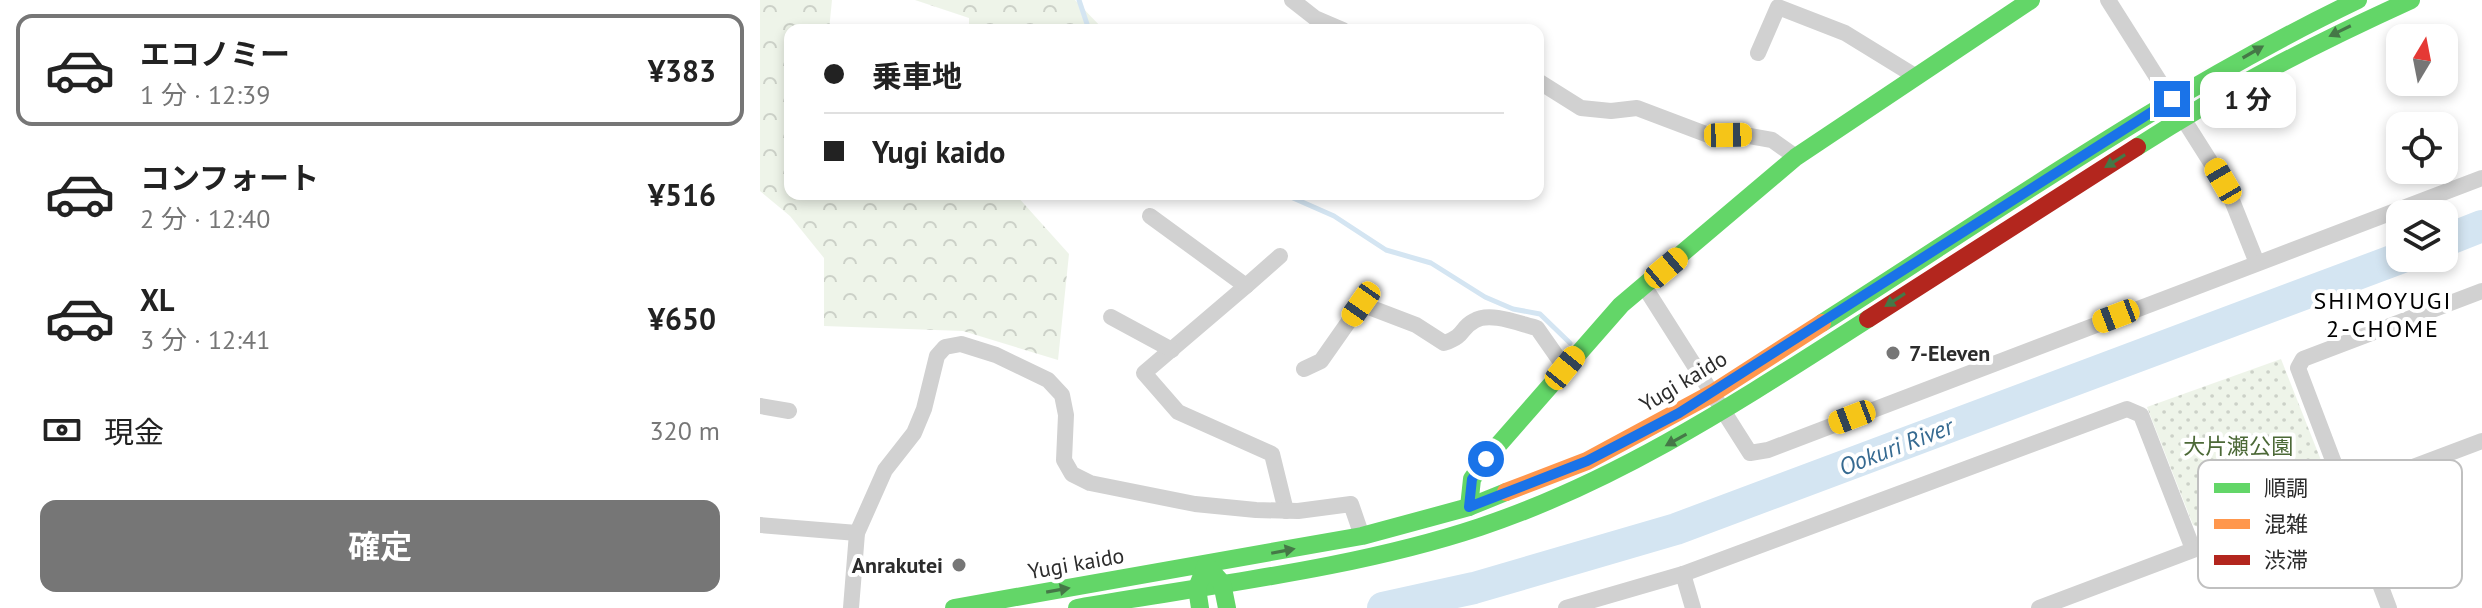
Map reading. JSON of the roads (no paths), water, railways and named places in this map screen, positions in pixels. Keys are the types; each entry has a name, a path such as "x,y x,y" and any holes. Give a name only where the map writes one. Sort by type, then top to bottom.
{"main road":[{"path":"1469,507 1472,479 1621,305 1796,157 2031,0"},
{"name":"Yugi kaido","path":"954,608 1362,536 1469,507 1587,461 1713,393 2172,99 2274,40 2358,0"},
{"name":"Yugi kaido","path":"1077,608 1356,561 1481,527 1598,479 1675,440 1723,411 2263,69 2411,0"},
{"path":"1200,608 1197,588 1206,565 1222,583 1227,608"}],"street":[{"path":"1292,0 1315,18 1329,24"},
{"path":"2108,0 2227,188 2257,263"},
{"path":"1758,53 1778,7 1845,33 1907,67 1915,76"},
{"path":"1544,85 1581,108 1611,111 1637,108 1711,136 1744,135 1772,140 1796,157"},
{"path":"1644,286 1750,453 1768,450 2482,178"},
{"path":"1150,216 1246,286"},
{"path":"1280,256 1144,373 1178,412 1272,454 1286,511"},
{"path":"2332,460 2298,368 2303,359 2482,291"},
{"path":"1304,369 1321,361 1361,304 1416,325 1444,343 1460,338 1471,321 1486,317 1537,328 1565,368"},
{"path":"1111,317 1172,350"},
{"path":"851,608 857,533 885,470 914,433 924,409 937,356 945,347 961,344 996,355 1048,380 1062,395 1066,415 1064,460 1072,474 1090,483 1195,504 1286,511 1351,504 1362,536"},
{"path":"760,406 789,411"},
{"path":"1566,608 1683,574 2127,409 2141,415 2193,549"},
{"path":"2433,460 2482,441"},
{"path":"760,525 857,533"},
{"path":"2039,608 2198,547"},
{"path":"1683,574 1693,608"},
{"path":"2381,588 2389,608"}],"waterway":[{"path":"1079,0 1087,24"},
{"path":"1298,200 1334,216 1386,250 1431,263 1485,297 1513,309 1540,314 1570,343"},
{"name":"Ookuri River","path":"2458,235 2482,226"},
{"name":"Ookuri River","path":"1383,608 1474,588 1676,529 2386,263"}],"place":[{"name":"7-Eleven","path":"1893,353"},
{"name":"Anrakutei","path":"959,565"}],"district":[{"name":"SHIMOYUGI 2-CHOME","path":"2383,315"}],"park label":[{"name":"大片瀬公園","path":"2238,446"}]}
